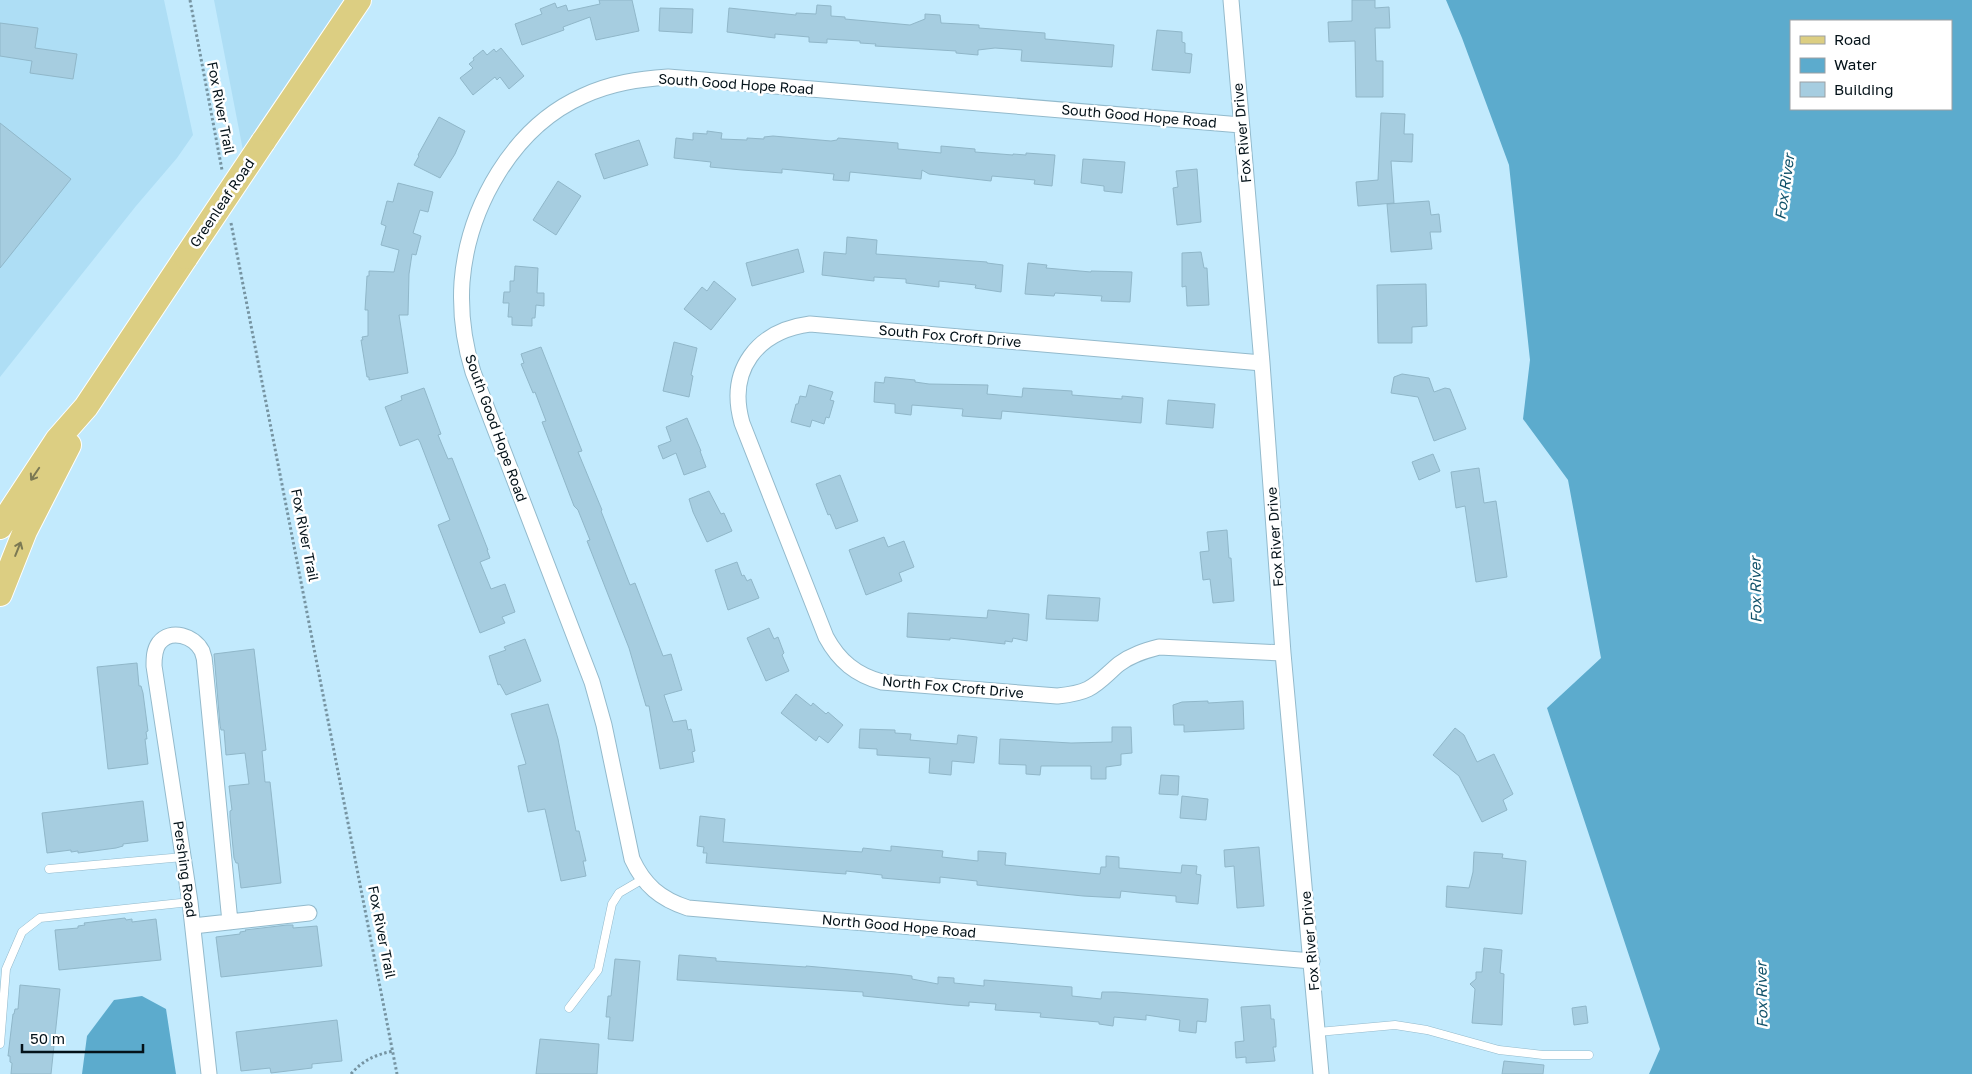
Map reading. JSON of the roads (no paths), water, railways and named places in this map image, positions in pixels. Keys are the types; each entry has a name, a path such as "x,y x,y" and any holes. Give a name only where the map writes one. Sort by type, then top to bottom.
{"main road":[{"name":"Greenleaf Road","path":"86,407 359,0"},
{"path":"0,527 58,440 86,407"},
{"path":"0,594 26,532 67,451 86,407"}],"street":[{"name":"Fox River Drive","path":"1231,0 1262,363 1283,653 1321,1074"},
{"name":"South Good Hope Road","path":"607,736 589,673 473,372 465,340 462,313 462,282 467,248 477,217 500,170 534,129 558,110 582,96 611,85 641,79 668,77 1242,125"},
{"name":"South Fox Croft Drive","path":"754,452 740,414 738,388 741,376 758,346 783,329 794,326 810,324 1262,363"},
{"name":"North Fox Croft Drive","path":"754,452 833,651 845,664 869,678 882,682 1056,696 1086,690 1102,680 1131,656 1159,647 1283,653"},
{"name":"Pershing Road","path":"209,1074 190,902 154,666 154,653 159,643 166,637 178,634 189,637 198,644 203,652 221,812 230,922"},
{"name":"North Good Hope Road","path":"607,736 632,858 643,878 658,894 672,903 688,908 1312,961"},
{"path":"193,926 309,913"}],"lane":[{"path":"48,869 183,857"},
{"path":"569,1008 598,970 612,904 619,893 643,878"},
{"path":"0,1044 6,969 22,932 40,918 190,902"},
{"path":"1318,1032 1395,1024 1427,1030 1499,1050 1543,1055 1589,1056"}],"water":[{"name":"Fox River","path":"1446,0 1972,0 1972,1074 1649,1074 1660,1049 1547,708 1601,658 1568,480 1523,419 1530,360 1509,165"},
{"path":"142,996 166,1009 176,1074 82,1074 87,1036 114,1000"}]}
